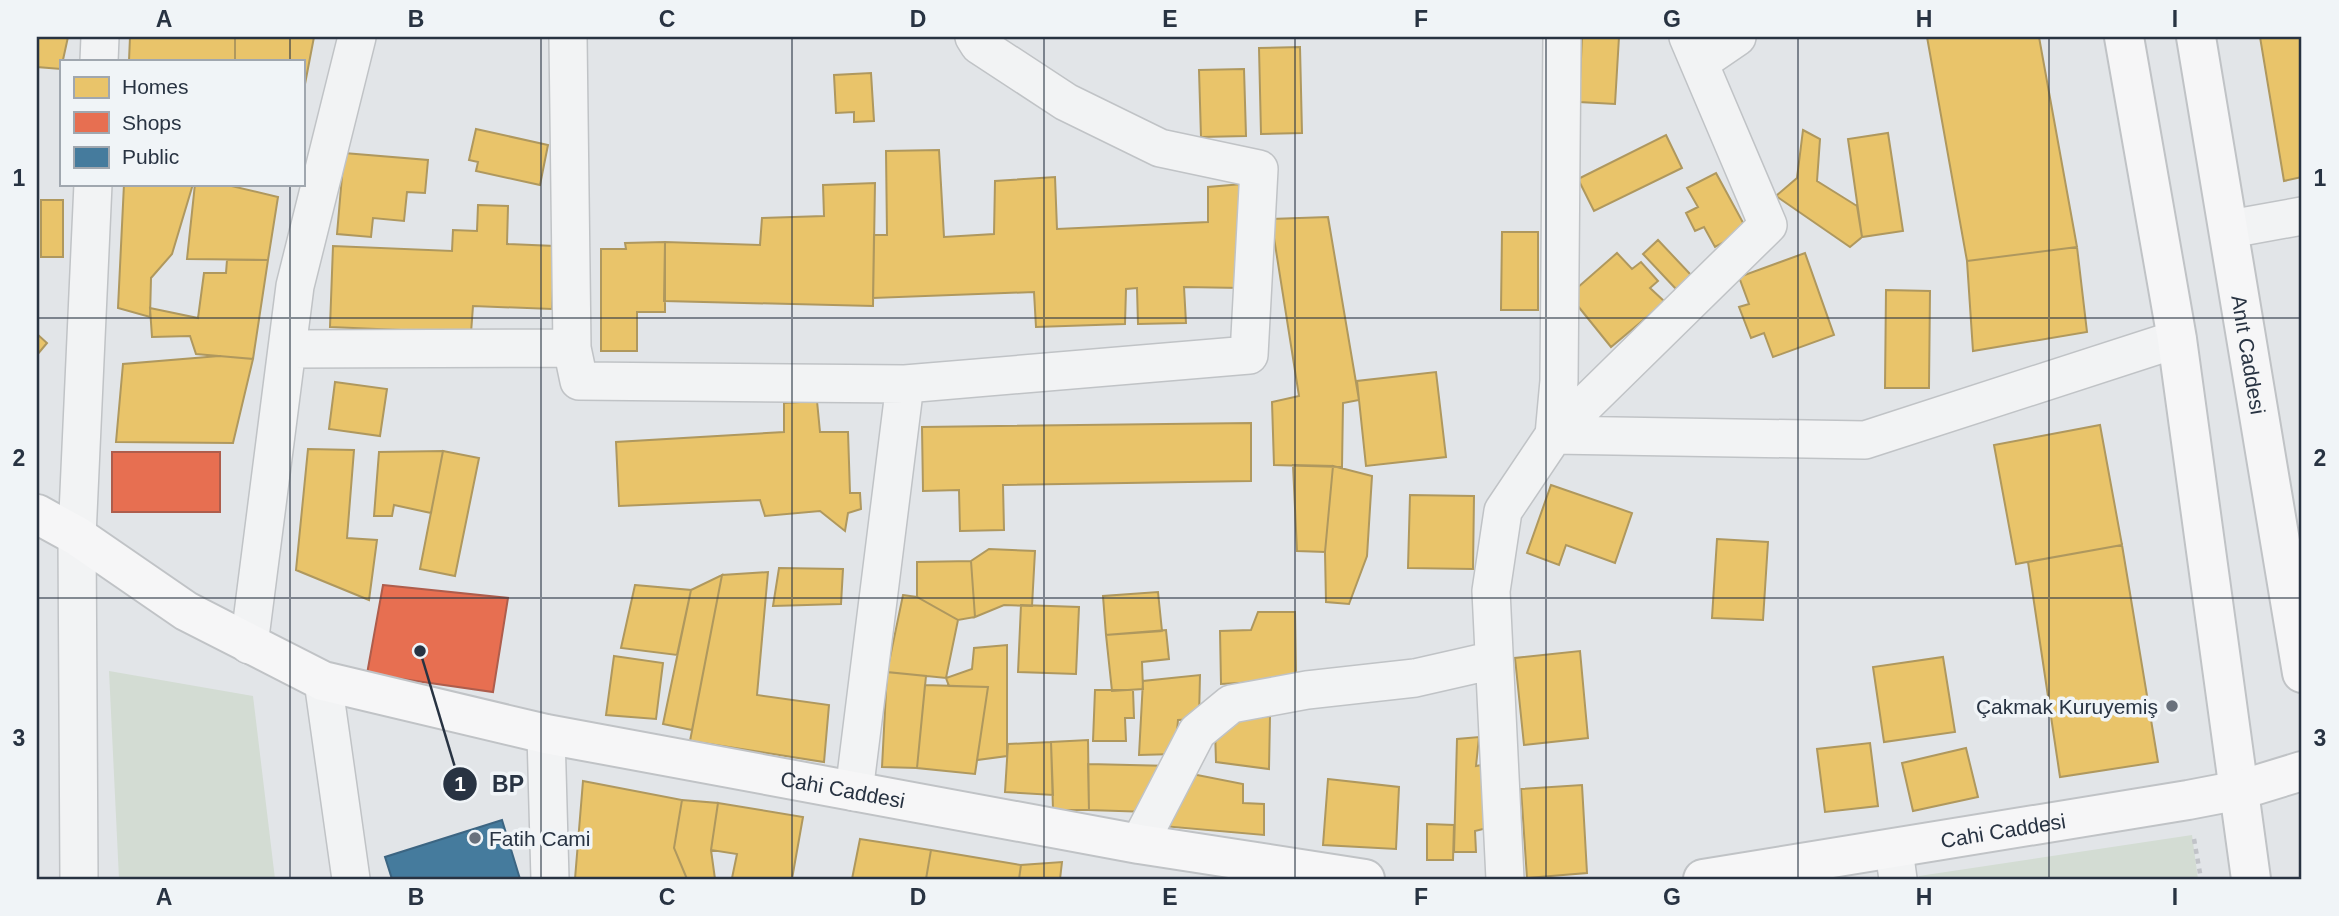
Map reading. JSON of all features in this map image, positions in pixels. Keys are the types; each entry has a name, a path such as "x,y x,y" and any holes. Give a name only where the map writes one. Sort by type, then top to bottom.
{"street":[{"path":"99,60 100,37"},
{"path":"249,645 295,286 357,37"},
{"path":"568,37 572,348 579,381 905,384 1249,355 1259,169 1160,148 1066,102 979,45 974,37"},
{"path":"1554,435 1559,381 1562,37"},
{"path":"1504,879 1491,591 1503,511 1554,435 1768,225 1693,50 1737,37"},
{"path":"2124,37 2178,339 2251,879"},
{"name":"Anıt Caddesi","path":"2196,37 2302,673"},
{"path":"79,879 77,536 93,186"},
{"path":"2230,229 2302,216"},
{"path":"1554,435 1865,440 2178,339"},
{"path":"287,349 572,348"},
{"path":"854,792 905,384"},
{"name":"Cahi Caddesi","path":"37,514 77,536 186,611 323,681 546,734 1139,844 1366,879"},
{"path":"1139,844 1197,732 1231,704 1307,690 1415,678 1494,660"},
{"path":"323,681 351,879"},
{"path":"546,734 550,879"},
{"name":"Cahi Caddesi","path":"1703,879 1896,865 2240,790 2302,771"}],"shaded area":[{"path":"109,671 253,696 275,879 119,879"},
{"path":"2192,835 2198,879 1919,879 1919,876"}],"building: Homes":[{"path":"37,37 68,37 63,60 60,60 60,69 37,67"},
{"path":"130,37 235,37 235,60 129,60"},
{"path":"235,37 314,37 305,84 304,60 235,60"},
{"path":"1582,37 1619,37 1615,104 1579,102"},
{"path":"1927,37 2039,37 2077,247 1967,261"},
{"path":"2260,37 2302,37 2302,177 2284,181"},
{"path":"1300,47 1302,133 1261,134 1259,48"},
{"path":"1244,69 1246,136 1201,137 1199,70"},
{"path":"871,73 874,121 854,122 854,112 836,113 834,75"},
{"path":"476,129 548,145 540,185 476,171 478,162 469,160"},
{"path":"1803,130 1820,139 1817,181 1857,206 1862,237 1850,247 1776,196 1797,178"},
{"path":"1888,133 1903,231 1862,237 1848,139"},
{"path":"1666,135 1682,168 1594,211 1578,179"},
{"path":"939,150 944,237 994,234 995,181 1055,177 1057,229 1208,222 1208,187 1242,184 1241,288 1184,287 1186,323 1138,324 1137,288 1126,289 1125,324 1036,327 1034,292 873,298 874,235 887,235 886,151"},
{"path":"344,153 428,160 425,193 407,192 404,221 373,218 371,237 337,234"},
{"path":"1716,173 1747,230 1715,247 1704,227 1695,231 1686,213 1698,207 1687,188"},
{"path":"875,183 873,306 664,301 665,242 760,245 762,218 824,216 823,185"},
{"path":"124,186 192,186 172,254 151,278 150,317 118,308"},
{"path":"195,186 231,186 278,197 268,260 187,259"},
{"path":"41,200 63,200 63,257 41,257"},
{"path":"478,205 508,206 507,244 555,246 552,309 473,306 471,333 330,327 333,246 452,251 453,230 477,231"},
{"path":"1328,217 1359,400 1343,403 1342,467 1274,465 1272,402 1299,396 1271,219"},
{"path":"1502,232 1538,232 1538,310 1501,310"},
{"path":"1658,240 1691,275 1676,289 1643,254"},
{"path":"665,242 665,312 637,312 637,351 601,351 601,249 626,249 625,243"},
{"path":"2077,247 2087,332 1973,351 1967,261"},
{"path":"1617,253 1632,269 1641,262 1658,281 1650,288 1665,302 1611,347 1569,295"},
{"path":"1805,253 1834,335 1773,357 1764,333 1751,338 1739,307 1749,304 1739,277"},
{"path":"227,260 268,260 253,359 196,354 190,336 152,337 150,308 198,318 204,273 226,273"},
{"path":"1886,290 1930,291 1929,388 1885,388"},
{"path":"37,334 47,343 37,355"},
{"path":"219,356 253,359 233,443 116,442 123,364"},
{"path":"1436,372 1446,457 1366,466 1357,381"},
{"path":"335,382 387,389 380,436 329,429"},
{"path":"817,401 820,432 848,432 850,493 860,493 861,509 848,513 845,531 820,511 765,516 760,500 619,506 616,442 784,432 784,403"},
{"path":"1251,423 1251,481 1003,485 1004,530 960,531 959,490 923,491 922,427"},
{"path":"2100,425 2122,545 2016,564 1994,445"},
{"path":"308,449 354,450 347,538 377,540 369,600 296,570"},
{"path":"443,451 431,513 394,505 392,516 374,516 379,452"},
{"path":"443,451 479,458 455,576 420,569"},
{"path":"1293,465 1333,466 1325,552 1297,551"},
{"path":"1333,466 1372,476 1367,556 1349,604 1326,602 1325,552"},
{"path":"1551,485 1632,513 1615,563 1566,545 1559,565 1527,553"},
{"path":"1410,495 1474,496 1473,569 1408,568"},
{"path":"1717,539 1768,542 1763,620 1712,618"},
{"path":"2122,545 2158,762 2060,777 2028,562"},
{"path":"989,549 1035,551 1032,606 1004,605 975,617 971,561"},
{"path":"971,561 975,617 958,620 917,597 917,562"},
{"path":"779,568 843,569 841,604 773,606"},
{"path":"768,572 757,695 829,705 824,762 690,741 722,575"},
{"path":"722,575 692,730 663,724 691,590"},
{"path":"635,585 691,590 677,655 621,648"},
{"path":"1158,592 1162,631 1106,635 1103,596"},
{"path":"903,595 917,597 958,620 946,678 887,672"},
{"path":"1021,605 1079,607 1076,674 1018,672"},
{"path":"1258,612 1295,612 1296,680 1221,684 1220,631 1251,630"},
{"path":"1166,630 1169,659 1142,662 1143,689 1112,691 1106,635"},
{"path":"1007,645 1007,756 977,760 988,687 949,686 946,678 972,669 974,648"},
{"path":"1580,651 1588,738 1524,745 1515,658"},
{"path":"614,656 663,663 656,719 606,715"},
{"path":"1943,657 1955,732 1884,742 1873,667"},
{"path":"887,672 926,676 917,768 882,767"},
{"path":"1200,675 1199,719 1178,720 1175,754 1139,755 1143,681"},
{"path":"925,685 988,687 975,774 917,768"},
{"path":"1095,690 1133,690 1134,718 1125,718 1126,741 1093,741"},
{"path":"1270,716 1269,769 1216,762 1215,729 1236,718"},
{"path":"1479,737 1476,766 1487,764 1487,828 1475,831 1476,852 1454,852 1457,739"},
{"path":"1088,740 1089,810 1053,810 1051,742"},
{"path":"1051,742 1053,795 1005,792 1008,744"},
{"path":"1870,743 1878,806 1825,812 1817,749"},
{"path":"1966,748 1978,797 1913,811 1902,763"},
{"path":"1088,764 1171,766 1149,812 1089,810"},
{"path":"1192,774 1243,784 1243,803 1264,804 1264,835 1162,826"},
{"path":"1328,779 1399,787 1396,849 1323,845"},
{"path":"583,781 682,800 674,848 687,879 575,879"},
{"path":"1582,785 1587,873 1527,878 1521,789"},
{"path":"682,800 718,803 711,850 715,879 687,879 674,848"},
{"path":"718,803 803,817 792,879 732,878 737,854 711,850"},
{"path":"1427,824 1454,825 1453,860 1427,860"},
{"path":"860,839 931,850 926,879 852,879"},
{"path":"931,850 1021,865 1019,879 926,879"},
{"path":"1062,862 1060,879 1019,879 1021,865"}],"building: Shops":[{"path":"112,452 220,452 220,512 112,512"},
{"path":"383,585 508,598 493,692 367,674"}],"building: Public":[{"name":"Fatih Cami","path":"502,820 520,879 392,879 385,857"}],"place":[{"name":"BP","path":"420,651"},
{"name":"Çakmak Kuruyemiş","path":"2172,706"},
{"name":"Fatih Cami","path":"475,838"}]}
